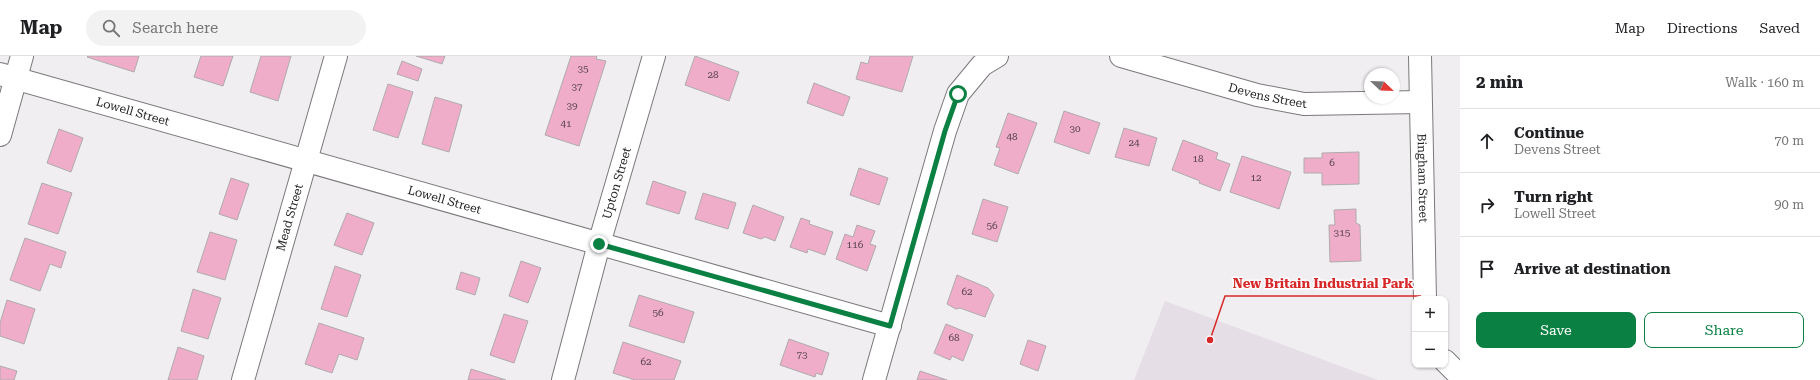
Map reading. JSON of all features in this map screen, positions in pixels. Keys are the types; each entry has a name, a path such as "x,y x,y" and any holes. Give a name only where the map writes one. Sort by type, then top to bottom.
{"street":[{"path":"0,135 8,76 22,56"},
{"name":"Mead Street","path":"243,380 307,162 336,56"},
{"name":"Upton Street","path":"563,380 599,244 654,56"},
{"path":"874,380 945,131 958,94 982,65 997,56"},
{"name":"Devens Street","path":"1121,56 1257,95 1304,104 1420,102"},
{"name":"Bingham Street","path":"1420,56 1426,296"},
{"name":"Lowell Street","path":"8,76 307,162 890,326"}],"shaded area":[{"path":"1165,301 1378,380 1134,380"}],"building":[{"path":"139,56 134,72 87,57"},
{"path":"201,56 233,56 223,86 194,77"},
{"path":"261,56 291,56 278,101 250,92"},
{"path":"416,56 445,56 442,64"},
{"path":"571,56 597,56 596,59 606,61 579,146 545,135"},
{"path":"695,56 739,72 729,101 685,85"},
{"path":"870,56 913,56 902,92 856,79 861,62 868,64"},
{"path":"402,61 422,69 418,81 397,74"},
{"path":"814,83 850,97 843,116 807,103"},
{"path":"388,84 413,92 398,138 373,130"},
{"path":"435,97 462,105 449,152 422,144"},
{"path":"1064,111 1100,123 1089,154 1054,142"},
{"path":"1008,113 1037,123 1018,174 994,165 1000,148 996,147"},
{"path":"1124,128 1157,138 1149,166 1115,157"},
{"path":"59,129 83,138 71,172 47,163"},
{"path":"1183,140 1218,153 1216,159 1230,164 1220,191 1172,170"},
{"path":"1359,152 1359,184 1322,185 1322,173 1304,173 1304,158 1322,158 1322,153"},
{"path":"1242,156 1291,172 1279,209 1230,192"},
{"path":"859,168 888,178 879,205 850,195"},
{"path":"231,178 249,184 237,220 219,214"},
{"path":"653,181 686,192 679,214 646,204"},
{"path":"42,183 72,193 58,234 28,224"},
{"path":"703,193 736,203 728,229 695,219"},
{"path":"983,199 1008,207 997,242 972,234"},
{"path":"753,205 784,217 775,241 765,237 761,239 743,233"},
{"path":"1356,209 1356,223 1360,225 1361,261 1330,262 1329,225 1335,225 1334,210"},
{"path":"347,213 374,223 362,255 334,245"},
{"path":"801,218 810,221 809,224 833,232 825,255 808,249 807,253 790,247"},
{"path":"857,225 875,231 870,244 876,246 867,271 836,259 845,234 853,237"},
{"path":"210,232 237,240 225,280 197,272"},
{"path":"25,238 66,252 61,268 50,264 40,291 10,280"},
{"path":"521,261 541,268 528,303 509,296"},
{"path":"335,266 361,275 347,317 321,309"},
{"path":"461,272 480,278 475,295 456,289"},
{"path":"957,275 988,288 994,295 985,317 960,308 956,309 947,304"},
{"path":"193,289 221,298 208,339 181,331"},
{"path":"639,295 694,312 684,343 629,326"},
{"path":"7,300 35,309 24,344 0,336 0,323"},
{"path":"504,314 528,321 514,363 490,355"},
{"path":"319,323 364,338 357,360 339,354 332,373 305,364"},
{"path":"946,324 973,335 963,361 952,356 950,360 934,353"},
{"path":"789,339 829,353 822,375 816,373 815,377 780,365"},
{"path":"1028,340 1046,346 1038,371 1020,364"},
{"path":"623,342 681,361 674,380 635,380 613,373"},
{"path":"178,347 204,356 197,380 168,380"},
{"path":"0,366 17,371 14,380 0,380"},
{"path":"471,369 506,380 468,380"},
{"path":"920,371 947,380 917,380"}],"place":[{"name":"New Britain Industrial Park","path":"1210,340"}],"route":[{"path":"599,244 890,326 945,131 958,94"}]}
